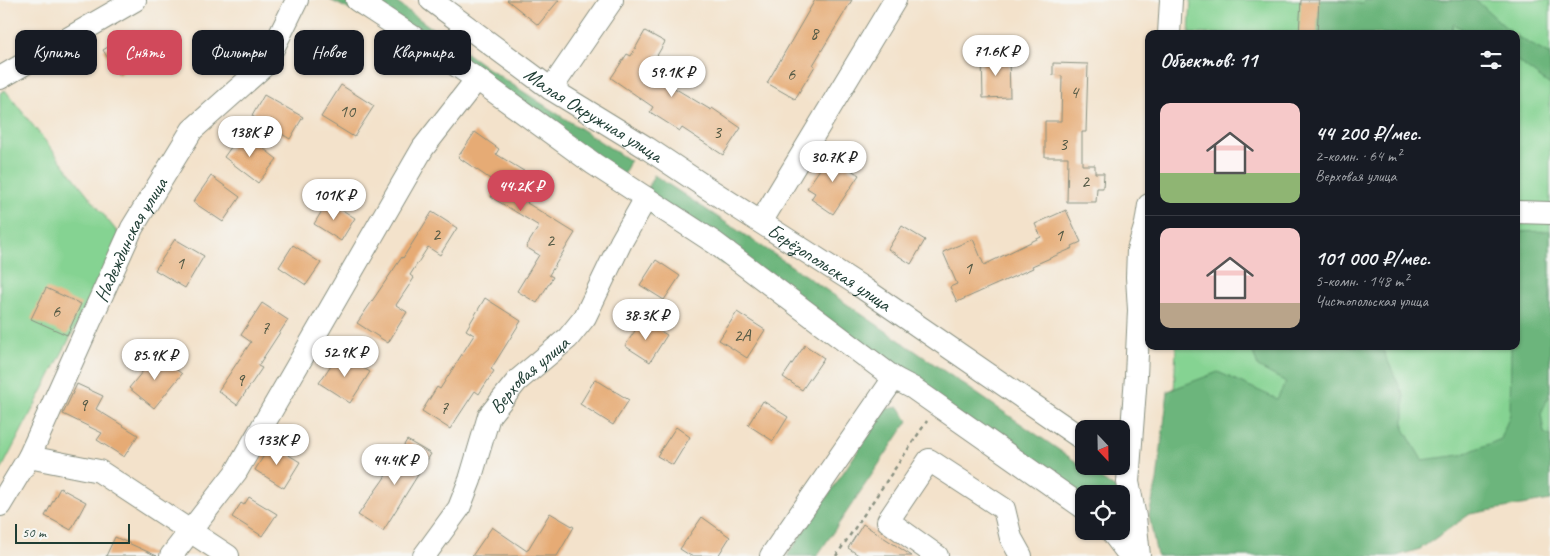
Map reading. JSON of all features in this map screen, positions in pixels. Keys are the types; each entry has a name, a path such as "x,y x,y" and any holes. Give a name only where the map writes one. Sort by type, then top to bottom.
{"street":[{"path":"0,78 135,0"},
{"name":"Надеждинская улица","path":"0,505 29,457 132,228 192,130 265,66 297,0"},
{"path":"357,0 477,79 594,164 715,243 894,378 913,388 1075,502"},
{"name":"Малая Окружная улица","path":"431,0 551,89 647,148 761,222"},
{"path":"551,89 612,0"},
{"name":"Берёзопольская улица","path":"895,0 761,222 860,286 1075,434"},
{"path":"1168,30 1171,0"},
{"path":"171,556 236,472 423,148 477,79"},
{"name":"Верховая улица","path":"424,556 459,508 470,480 488,416 517,381 568,338 585,317 621,242 646,198"},
{"path":"1520,212 1550,213"},
{"path":"1139,556 1135,517 1128,482 1139,310 1138,250 1145,228"},
{"path":"771,556 894,378"},
{"path":"29,457 99,471 228,556"},
{"path":"938,556 888,522 929,460 1004,509 1012,538 1021,556"},
{"path":"1121,475 1128,482"},
{"path":"1118,540 1130,556"}],"path":[{"path":"836,556 938,406"}],"green space":[{"path":"330,0 393,0 434,30 391,30"},
{"path":"1191,0 1550,0 1550,476 1170,489 1176,350 1520,350 1520,30 1189,30"},
{"path":"1308,0 1335,0 1362,4 1365,0 1476,0 1509,30 1464,30 1454,24 1452,30 1305,30"},
{"path":"1520,38 1550,55 1550,85 1520,63"},
{"path":"471,56 630,161 619,186 458,75 471,75"},
{"path":"5,90 122,238 0,472 0,93"},
{"path":"654,175 787,263 1075,461 1075,475 1095,475 1110,485 1075,485 1075,496 902,375 696,247 639,206"},
{"path":"1550,231 1550,394 1541,413 1544,433 1550,436 1550,500 1470,514 1420,549 1396,556 1157,556 1149,515 1157,481 1168,391 1218,372 1277,399 1286,382 1258,367 1252,350 1383,350 1404,396 1404,429 1422,460 1461,455 1501,439 1510,414 1511,350 1520,350 1520,232"},
{"path":"899,407 908,421 817,556 787,556 886,409"}],"building":[{"path":"507,0 559,0 538,25"},
{"path":"815,0 852,0 795,99 767,83"},
{"path":"1301,0 1319,0 1317,30 1299,30"},
{"path":"645,31 665,42 649,69 653,71 651,74 711,110 712,108 741,128 723,155 682,128 680,131 650,112 653,107 611,78 627,54 631,56"},
{"path":"107,48 107,57 103,50"},
{"path":"1009,57 1010,97 983,98 982,58"},
{"path":"1053,63 1088,64 1086,132 1082,132 1082,165 1095,165 1095,173 1104,173 1103,188 1097,188 1096,202 1067,202 1068,157 1045,157 1045,121 1061,121 1062,76 1053,75"},
{"path":"341,85 374,106 354,137 321,117"},
{"path":"264,95 303,117 290,139 252,116"},
{"path":"242,132 277,159 258,183 224,157"},
{"path":"475,132 499,149 496,154 540,181 527,203 575,233 549,275 553,277 537,303 517,291 539,255 526,247 539,226 491,197 499,185 458,157"},
{"path":"836,154 851,164 848,168 859,175 833,214 811,199 815,193 807,188 827,159"},
{"path":"211,176 240,197 223,222 193,202"},
{"path":"328,201 355,218 341,241 314,224"},
{"path":"1066,210 1081,242 1072,246 1073,248 1032,266 1033,268 957,302 950,287 957,284 943,252 973,239 984,265 1041,237 1035,224"},
{"path":"432,212 457,228 440,255 428,247 410,275 414,278 396,305 407,312 388,343 357,323 403,258"},
{"path":"902,226 925,240 911,264 888,249"},
{"path":"175,239 204,256 185,288 155,270"},
{"path":"293,245 321,263 306,285 279,267"},
{"path":"656,260 680,276 664,300 640,285"},
{"path":"46,288 81,304 67,335 31,319"},
{"path":"485,298 521,321 491,369 494,371 479,394 475,391 450,429 422,411 437,387 440,389 474,335 466,330"},
{"path":"262,303 288,320 258,366 262,368 237,405 218,391 251,342 241,335"},
{"path":"737,312 765,330 747,358 719,340"},
{"path":"642,320 667,335 650,362 625,346"},
{"path":"805,345 824,358 802,390 783,377"},
{"path":"339,353 370,372 350,403 319,383"},
{"path":"157,354 182,374 154,408 129,388"},
{"path":"595,379 629,400 613,425 580,404"},
{"path":"77,384 103,396 96,409 138,435 124,457 97,440 102,433 63,414"},
{"path":"763,401 788,417 773,441 748,425"},
{"path":"676,427 690,437 673,465 657,456"},
{"path":"407,440 431,454 383,531 358,515 383,480"},
{"path":"271,444 300,462 284,488 255,470"},
{"path":"60,488 86,502 71,530 45,516"},
{"path":"249,497 277,514 262,536 232,517 241,503 244,505"},
{"path":"550,513 574,527 557,556 472,556 492,527 527,551"},
{"path":"702,517 730,537 718,556 691,556 680,549"},
{"path":"863,524 912,556 860,556 848,548"},
{"path":"115,537 157,556 106,556"}]}
